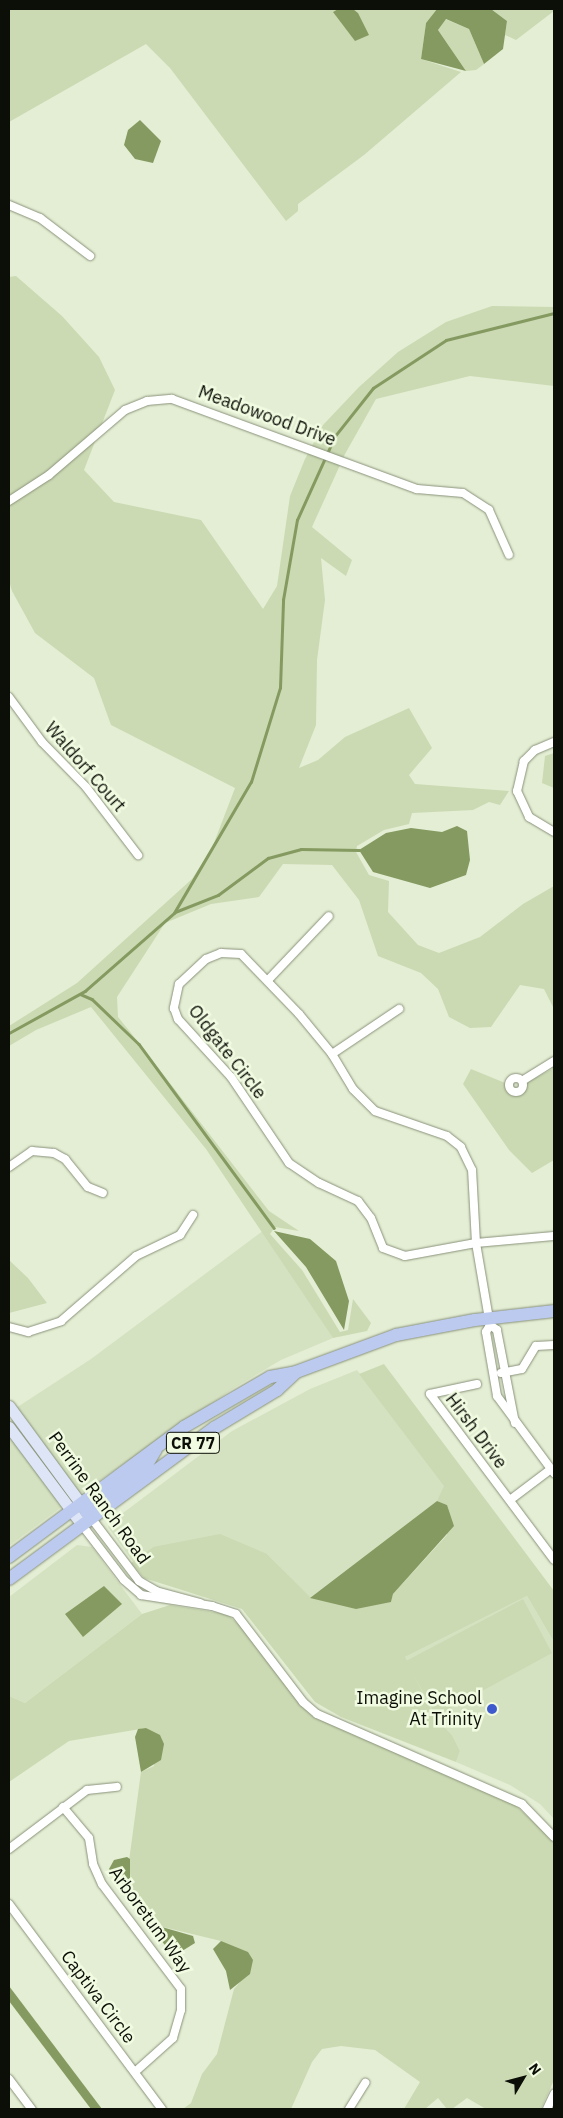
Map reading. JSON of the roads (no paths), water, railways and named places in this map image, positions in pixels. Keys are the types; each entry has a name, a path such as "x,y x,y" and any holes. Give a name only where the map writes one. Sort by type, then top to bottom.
{"main road":[{"name":"CR 77","path":"9,1579 82,1515 145,1468 158,1445 270,1377 296,1372 396,1335 554,1311"},
{"name":"CR 77","path":"9,1557 82,1515 214,1428 277,1390 296,1372"}],"street":[{"path":"9,205 40,218 90,256"},
{"name":"Meadowood Drive","path":"9,501 49,475 125,410 148,401 172,398 345,460 417,489 463,492 489,510 508,554"},
{"name":"Waldorf Court","path":"9,697 42,742 86,787 138,855"},
{"path":"554,742 535,750 524,762 517,790 529,817 554,832"},
{"path":"268,980 329,916"},
{"name":"Oldgate Circle","path":"476,1243 406,1256 383,1248 372,1218 358,1201 319,1183 289,1163 231,1077 178,1019 174,1008 179,984 206,958 221,952 241,954 268,980 332,1054 353,1089 375,1111 447,1136 461,1147 472,1170 476,1243 490,1321"},
{"path":"332,1054 399,1009"},
{"path":"522,1081 554,1061"},
{"path":"9,1167 32,1151 54,1153 65,1160 88,1187 103,1193"},
{"path":"9,1327 28,1332 61,1321 136,1256 180,1235 192,1215"},
{"path":"476,1243 554,1236"},
{"path":"490,1321 496,1330 515,1423"},
{"path":"490,1321 486,1332 496,1396 553,1471 510,1500"},
{"path":"492,1374 522,1369 536,1346 554,1345"},
{"name":"Hirsh Drive","path":"477,1384 430,1394 554,1560"},
{"name":"Perrine Ranch Road","path":"9,1406 124,1580 140,1595 202,1604"},
{"name":"Perrine Ranch Road","path":"9,1427 139,1582 150,1589 229,1610 243,1621 303,1702 317,1714 522,1804 554,1837"},
{"path":"9,1849 87,1790 117,1787"},
{"name":"Arboretum Way","path":"63,1807 88,1838 93,1864 102,1884 181,1989 181,2010 173,2038 135,2072"},
{"name":"Captiva Circle","path":"9,1904 162,2109"},
{"path":"9,2078 32,2109"},
{"path":"349,2109 365,2083"},
{"path":"547,2109 554,2094"}],"waterway":[{"path":"9,1033 85,991 174,913 251,782 280,688 283,600 297,520 335,436 373,388 446,340 554,313"},
{"path":"175,912 218,895 268,858 301,849 359,850"},
{"path":"80,994 92,999 139,1044 274,1228"}],"place":[{"name":"Imagine School At Trinity","path":"492,1709"}]}
